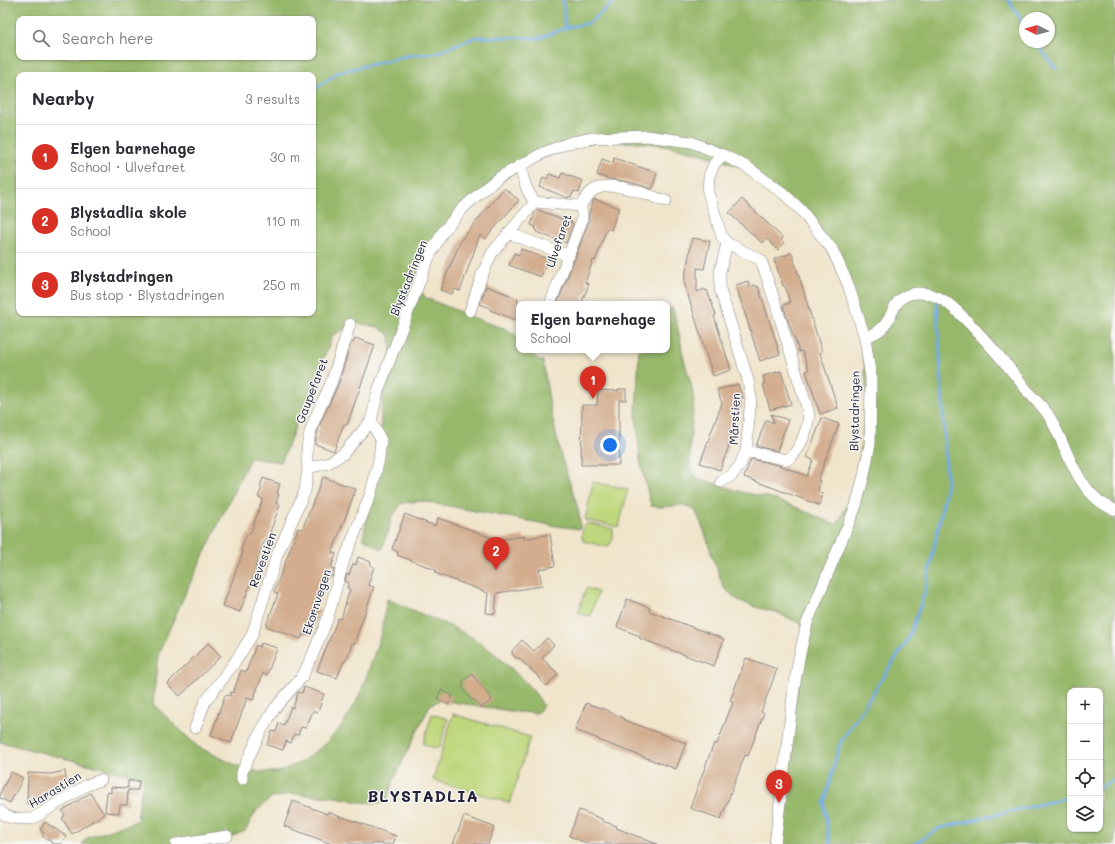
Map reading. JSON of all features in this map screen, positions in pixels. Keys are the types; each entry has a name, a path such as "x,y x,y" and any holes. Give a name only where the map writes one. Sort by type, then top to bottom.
{"street":[{"name":"Blystadringen","path":"371,421 378,391 428,259 442,233 462,209 498,178 543,153 568,143 593,138 646,136 691,142 747,167 783,193 800,208 832,249 848,284 865,338 871,379 870,444 856,506 821,586 805,630 794,688 776,844"},
{"path":"723,155 714,164 709,176 708,192 722,237 727,243"},
{"path":"470,311 482,275 492,253 535,202 529,195 524,183 520,166"},
{"path":"580,206 594,190 616,185 666,201"},
{"name":"Ulvefaret","path":"535,202 580,206 582,212 582,220 551,301"},
{"path":"508,233 569,256"},
{"name":"Mårstien","path":"727,243 761,260 809,414 807,428 794,456 787,460 746,451 751,398 748,380 720,289 720,272 727,243"},
{"path":"865,338 882,328 896,303 903,297 919,293 931,295 944,300 982,336 1009,366 1048,414 1081,480 1092,494 1107,507 1115,510"},
{"name":"Gaupefaret","path":"308,468 306,456 308,436 331,382 350,324"},
{"path":"308,468 328,463 343,454 371,421"},
{"name":"Ekornvegen","path":"242,779 242,772 261,731 275,708 302,677 313,654 326,620 343,563 371,493 380,459 381,440 371,421"},
{"path":"721,482 732,475 740,464 746,451"},
{"name":"Revestien","path":"195,728 205,702 235,662 252,635 277,555 305,491 308,468"},
{"name":"Harastien","path":"0,811 12,818 32,819 87,785 101,780"},
{"path":"176,844 227,836"}],"green space":[{"path":"0,0 1115,0 1115,844 773,844 806,632 801,624 778,613 755,607 738,600 724,588 705,533 695,510 683,505 662,507 651,506 640,460 636,415 639,353 670,353 670,309 673,308 694,401 690,442 690,468 697,478 745,493 768,497 836,525 840,520 848,502 855,482 859,464 867,400 864,361 852,301 834,261 802,212 747,169 702,154 665,145 605,141 579,146 533,161 456,209 418,287 426,298 487,323 504,328 516,335 516,353 532,353 539,361 543,361 557,441 576,502 580,529 556,526 421,501 402,503 392,517 382,550 363,538 381,436 381,412 391,351 390,335 378,327 356,323 333,335 281,462 250,458 185,594 158,655 153,704 198,747 240,767 259,772 278,772 300,763 320,748 340,728 354,706 362,689 381,634 387,599 442,622 460,631 490,650 527,684 541,701 543,706 537,713 517,712 440,700 430,705 395,777 388,797 381,803 360,802 337,797 291,794 271,798 257,810 245,831 211,844 82,844 87,838 137,821 143,778 0,742"},
{"path":"593,482 628,489 619,527 585,520"},
{"path":"587,523 613,529 613,539 608,547 583,541 582,532"},
{"path":"586,588 598,592 590,616 578,613"},
{"path":"432,714 448,719 439,749 423,744"},
{"path":"453,714 530,737 510,803 433,780"}],"building":[{"path":"614,158 657,173 652,189 631,182 610,179 597,175 602,159 613,163"},
{"path":"562,173 583,181 579,193 574,191 571,197 569,196 568,198 540,187 543,178 547,180 549,174 560,178"},
{"path":"504,188 519,200 485,239 480,235 460,291 454,289 452,294 440,290 461,240"},
{"path":"594,199 619,208 611,230 607,228 595,261 593,260 585,283 589,284 582,301 558,301 589,222 589,213"},
{"path":"742,199 783,238 781,240 784,243 778,250 767,239 762,243 729,213"},
{"path":"538,210 573,223 566,243 536,232 536,227 531,225 535,213"},
{"path":"692,238 710,241 704,269 697,268 697,292 705,289 706,291 707,290 716,315 714,316 731,370 713,376 684,282"},
{"path":"521,249 548,259 541,277 509,265 514,253 519,255"},
{"path":"792,253 822,352 820,353 838,408 820,414 806,371 809,370 802,351 799,352 783,305 790,303 774,259"},
{"path":"748,281 750,287 755,285 756,287 758,286 780,354 760,361 736,285"},
{"path":"486,286 518,298 516,301 516,320 490,310 490,308 480,304"},
{"path":"355,338 375,345 347,425 344,424 334,451 315,444 319,427 338,385 351,342 353,343"},
{"path":"781,371 791,404 770,410 763,384 765,383 763,376"},
{"path":"738,384 743,398 740,399 741,404 735,423 737,424 720,470 700,463 722,403 717,390"},
{"path":"618,389 626,389 626,400 619,400 619,465 581,465 582,405 597,405 598,390 618,391"},
{"path":"771,414 788,420 777,451 756,446 766,420 774,423"},
{"path":"822,418 839,424 818,480 820,481 818,492 823,494 819,505 744,477 751,459 778,465 807,476 813,460 807,457"},
{"path":"323,477 356,489 332,553 336,554 331,568 334,569 332,577 328,576 316,608 320,609 311,635 307,633 306,635 303,634 301,639 266,626 278,594 274,592 298,528 302,530"},
{"path":"263,478 280,484 276,503 280,505 267,540 265,540 261,549 255,567 257,567 240,612 223,606 243,552 241,551 244,541 248,533 250,534 263,499 258,497 262,488 260,487"},
{"path":"405,514 435,526 438,518 498,540 524,536 524,539 550,534 555,566 539,569 542,586 497,593 495,614 486,613 488,593 435,573 436,570 397,555 398,552 392,549"},
{"path":"358,557 371,562 370,565 374,567 368,585 374,587 354,644 352,643 346,661 344,661 337,678 317,671 338,618 341,619 350,589 347,588 349,583 345,581 353,564 356,565"},
{"path":"627,599 650,608 649,611 724,639 714,666 639,638 640,636 617,627"},
{"path":"547,638 554,645 542,658 558,674 548,685 544,685 540,678 519,658 516,658 512,654 512,651 522,640 534,651"},
{"path":"208,643 221,656 180,696 167,684"},
{"path":"261,643 277,648 267,675 263,673 253,700 247,698 231,743 211,735 225,695 230,696 231,692 233,693 241,670 246,672 256,645 260,647"},
{"path":"746,658 777,669 761,712 764,713 748,756 745,755 721,819 690,808 714,743 717,744 733,702 730,701"},
{"path":"472,674 492,700 481,708 474,699 472,701 462,687 464,685 462,682"},
{"path":"304,687 324,694 318,712 313,711 306,728 301,727 298,735 294,734 291,743 286,741 283,750 267,745 272,731 276,732 279,723 284,725 291,707 293,708 298,692 302,693"},
{"path":"441,690 453,696 448,705 437,699"},
{"path":"586,703 610,711 609,712 624,718 624,720 686,743 676,769 575,730"},
{"path":"65,771 67,789 63,792 41,795 41,805 27,804 28,773 51,774"},
{"path":"11,772 23,778 10,803 0,798 0,793"},
{"path":"128,781 139,781 138,790 128,790 127,805 120,805 119,813 105,812 107,792 111,793 111,787 128,788"},
{"path":"90,793 104,814 72,834 62,818 65,816 62,811"},
{"path":"293,801 327,814 328,812 396,836 393,844 332,844 284,826"},
{"path":"579,810 602,819 602,821 617,826 616,828 657,844 589,844 569,836"},
{"path":"464,816 494,827 488,844 453,844"},
{"path":"45,822 66,836 61,844 54,844 42,836 44,833 40,830"}],"waterway":[{"path":"563,0 565,28"},
{"path":"316,88 339,72 411,55 435,53 476,37 540,38 565,28 589,23 616,0"},
{"path":"1008,0 1019,17"},
{"path":"1040,48 1056,69"},
{"path":"830,844 824,804 840,743 909,638 925,592 947,484 937,300"},
{"path":"1103,785 1115,779"},
{"path":"914,844 940,828 1067,798"}],"place":[{"name":"Elgen barnehage","path":"593,399"},
{"name":"Blystadlia skole","path":"496,570"},
{"name":"Blystadringen","path":"779,803"}],"district":[{"name":"BLYSTADLIA","path":"423,796"}]}
